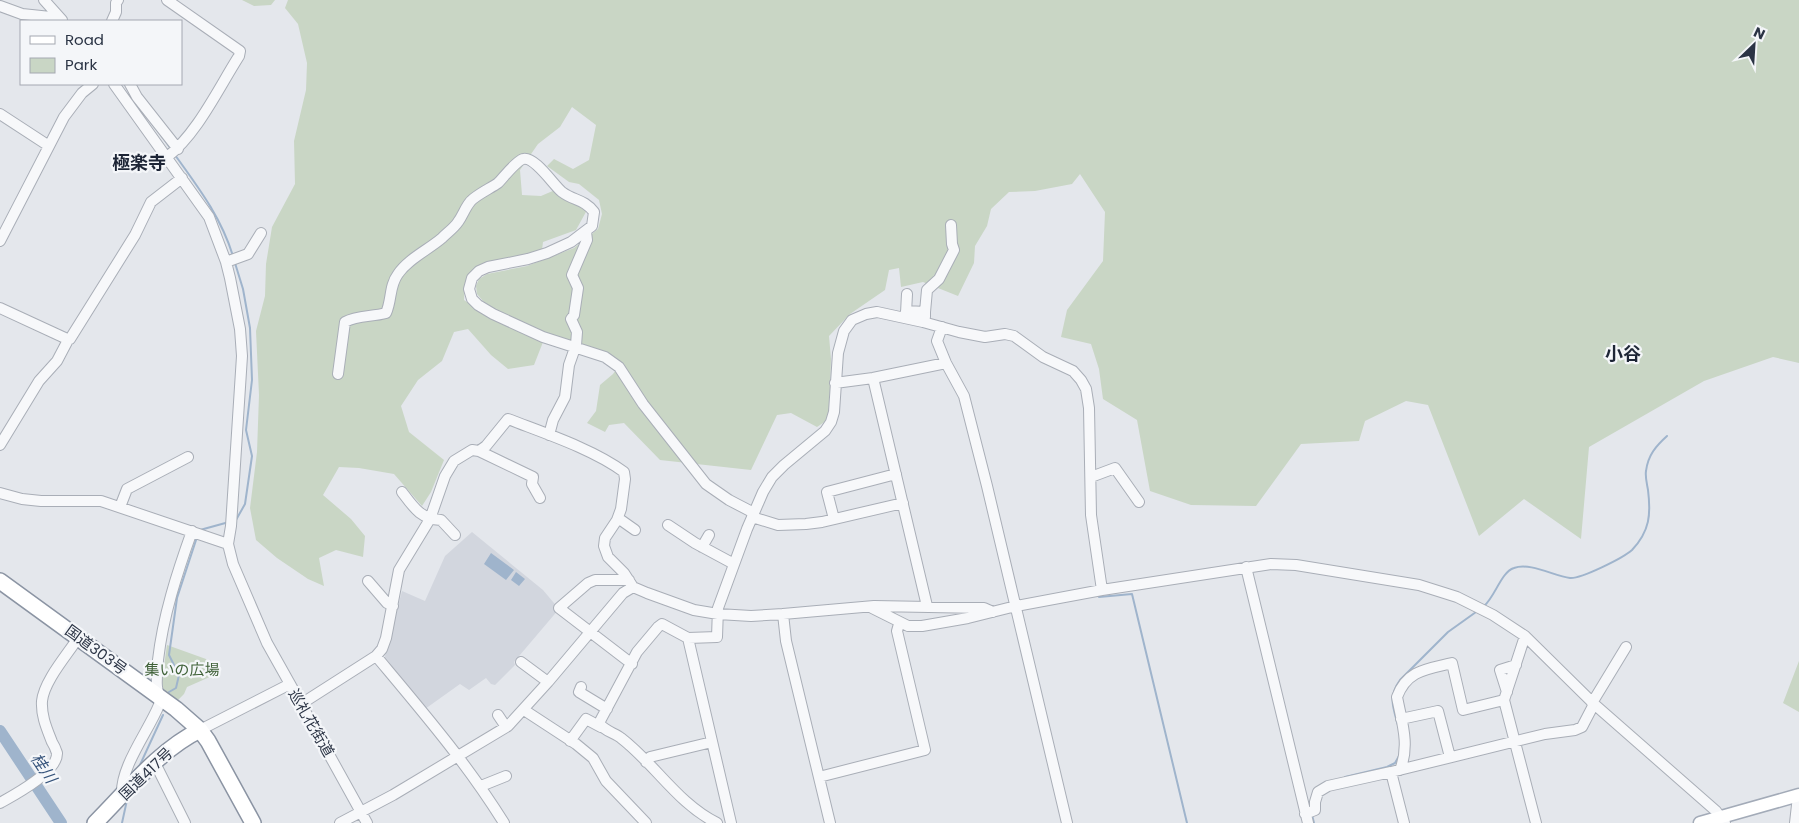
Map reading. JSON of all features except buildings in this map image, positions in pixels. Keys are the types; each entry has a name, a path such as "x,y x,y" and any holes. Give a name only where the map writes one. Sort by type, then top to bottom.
{"highway":[{"name":"国道303号","path":"0,580 161,698 200,730 212,747 253,823"},
{"name":"国道417号","path":"96,823 155,763 186,737 200,730"}],"main road":[{"path":"1700,823 1723,820 1798,795"}],"street":[{"path":"44,0 62,20"},
{"path":"112,20 118,0"},
{"path":"167,0 240,51 239,56 202,116 178,149 167,157"},
{"path":"0,6 22,14 62,20"},
{"path":"0,241 64,117 82,93 91,85"},
{"path":"115,85 209,217 226,262 240,329 242,356 228,544 233,564 267,643 290,684"},
{"path":"131,85 178,149"},
{"path":"0,114 49,146"},
{"path":"338,374 345,322 352,318 377,316 386,313 390,288 404,266 429,249 455,225 470,200 499,182 523,159 529,159 562,192 588,205 594,212 592,226 571,242 547,253 488,267 479,271 472,278 469,289 472,299 478,305 543,337 605,356 619,367 643,404 706,484 753,515 778,525 806,524 903,503"},
{"path":"1,439 39,381 57,361 66,340 70,339 136,235 152,202 182,178"},
{"path":"924,317 927,290 939,279 954,250 951,225"},
{"path":"549,435 553,420 565,397 566,378 577,332 571,319 574,315 578,288 572,276 587,240 586,232"},
{"path":"226,262 248,254 261,233"},
{"path":"904,314 907,294"},
{"path":"0,308 66,340"},
{"path":"601,727 599,724 637,652 662,624 688,638 717,637 718,608 753,515 772,478 784,464 825,431 834,412 838,353 844,331 852,320 866,314 878,312 904,314 924,317 942,327 985,337 1005,334 1014,336 1043,357 1073,371 1086,389 1089,408 1091,515 1102,590"},
{"path":"942,327 937,341 946,363 964,396 1067,823"},
{"path":"836,383 873,378 946,363"},
{"path":"873,378 927,606"},
{"path":"479,451 486,446 508,419 613,464 624,472 621,509 618,518 605,538 604,546 608,557 631,583"},
{"path":"301,704 376,656 382,649 400,570 430,520 445,476 454,461 472,450 479,451 533,477 532,484 540,498"},
{"path":"120,508 126,488 188,456"},
{"path":"1090,477 1115,468 1138,502"},
{"path":"834,519 827,492 896,474"},
{"path":"402,492 415,510 430,520 441,520 455,535"},
{"path":"0,493 22,499 41,501 101,501 228,544"},
{"path":"618,518 635,530"},
{"path":"668,525 702,547 734,564"},
{"path":"122,796 122,785 128,767 161,698 157,686 158,660 171,590 196,533"},
{"path":"702,547 709,535"},
{"path":"872,607 908,626 922,626 1102,590 1270,564 1296,565 1419,585 1458,597 1496,617 1525,636 1593,704 1716,811 1723,820"},
{"path":"1246,567 1307,818"},
{"path":"632,664 559,608 588,583 595,580 631,583 694,610 718,614 751,616 874,606 984,608 993,612"},
{"path":"368,581 387,603 393,606"},
{"path":"340,823 393,795 506,727 524,710 631,583"},
{"path":"784,614 786,641 830,823"},
{"path":"819,778 925,750 897,631 899,624"},
{"path":"1525,636 1506,696 1515,742 1536,823"},
{"path":"0,802 25,788 54,763 56,753 43,719 42,701 51,677 78,638"},
{"path":"688,638 731,823"},
{"path":"1307,818 1315,810 1318,792 1328,786 1545,734 1575,730 1582,727 1626,647"},
{"path":"376,656 459,756 481,786 504,823"},
{"path":"521,662 548,682"},
{"path":"1404,823 1396,771 1404,760 1406,746 1397,697 1408,678 1419,672 1452,663 1463,710 1506,696"},
{"name":"巡礼花街道","path":"200,730 290,684 367,823"},
{"path":"582,688 579,692 607,709"},
{"path":"524,710 570,740 592,758 606,781 646,823"},
{"path":"1401,719 1438,711 1450,757"},
{"path":"498,715 506,727"},
{"path":"570,740 586,719 621,738 687,803 704,817 717,823"},
{"path":"646,762 650,757 712,742"},
{"path":"155,763 182,821"},
{"path":"481,786 506,776"},
{"path":"1794,823 1798,795"}],"shaded area":[{"path":"472,532 543,590 559,609 514,662 515,665 495,685 491,684 486,678 469,690 460,684 425,709 385,662 402,591 425,601 445,556"}],"green space":[{"path":"242,0 275,0 271,5 254,6"},
{"path":"288,0 1799,0 1799,363 1773,357 1704,381 1589,447 1581,539 1524,499 1479,536 1428,405 1406,401 1365,421 1359,441 1301,444 1256,506 1191,505 1150,491 1137,420 1103,399 1099,369 1091,344 1061,337 1067,310 1103,261 1105,212 1080,174 1072,184 1035,191 1009,192 991,209 987,226 975,246 974,263 958,296 923,282 901,287 899,268 889,270 885,290 850,314 829,336 831,359 829,419 817,427 791,413 777,415 751,470 660,460 624,423 609,425 605,432 587,423 596,411 600,385 613,374 621,363 607,352 545,334 495,311 477,294 476,286 479,279 487,274 527,266 574,248 598,229 602,214 599,200 579,184 569,182 547,166 554,159 573,169 589,160 596,125 572,107 560,127 538,144 520,170 522,195 541,196 555,190 587,210 576,230 543,242 542,250 489,263 475,269 467,281 465,289 464,300 486,314 543,342 534,365 508,369 491,355 468,329 454,332 442,361 418,380 401,406 409,432 444,460 431,492 422,506 394,474 359,468 339,467 323,495 351,519 365,536 363,557 336,550 319,558 324,586 308,579 277,558 256,540 250,508 257,452 259,395 256,331 265,296 266,264 272,227 295,184 294,141 306,90 307,63 298,24 285,8"},
{"name":"集いの広場","path":"167,645 206,659 212,676 187,687 184,694 178,700 161,687"},
{"path":"1799,661 1799,712 1783,703"}],"water":[{"path":"491,553 514,570 506,580 484,564"},
{"path":"516,572 525,579 519,586 511,580"}],"waterway":[{"path":"159,132 171,149"},
{"path":"175,155 215,215 233,256"},
{"path":"235,263 243,289 250,328 252,380 246,430 252,456 245,504 236,520"},
{"path":"1484,606 1492,597 1505,574 1514,568 1527,567 1570,578 1602,567 1632,550 1643,536 1648,522 1647,465 1656,447 1667,436"},
{"path":"200,530 229,522"},
{"path":"169,692 176,688 179,675 169,655 177,598 197,537"},
{"path":"1099,594 1099,597 1132,594 1187,823"},
{"path":"1398,725 1393,707 1393,697 1400,680 1448,632 1476,612"},
{"path":"139,767 163,715"},
{"name":"桂川","path":"0,731 61,823"},
{"path":"1345,777 1387,767 1395,763 1399,756"},
{"path":"122,823 127,800"},
{"path":"1312,815 1314,823"}],"district":[{"name":"極楽寺","path":"139,163"},
{"name":"小谷","path":"1623,354"}]}
